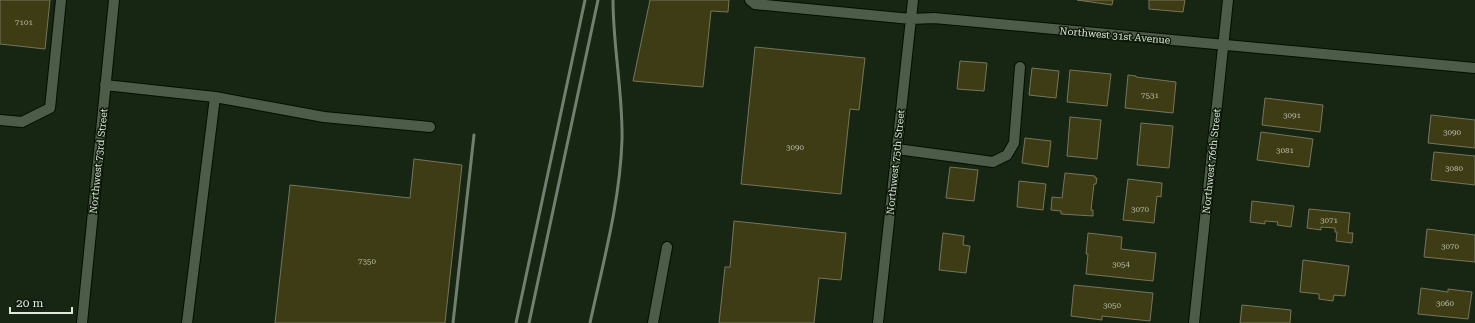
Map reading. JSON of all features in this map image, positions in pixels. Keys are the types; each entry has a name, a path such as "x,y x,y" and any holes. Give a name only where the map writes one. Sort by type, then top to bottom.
{"street":[{"path":"0,120 22,122 50,108 61,0"},
{"name":"Northwest 73rd Street","path":"82,323 114,0"},
{"name":"Northwest 75th Street","path":"878,323 913,0"},
{"name":"Northwest 76th Street","path":"1194,323 1228,0"},
{"name":"Northwest 31st Avenue","path":"752,2 911,19 934,18 1475,68"},
{"path":"897,149 993,162 1007,155 1014,143 1020,67"},
{"path":"105,85 215,97 324,117 430,127"},
{"path":"187,323 215,97"},
{"path":"653,323 667,247"}],"building":[{"path":"0,0 50,0 45,49 0,44"},
{"path":"650,0 729,0 728,12 711,11 703,87 633,81"},
{"path":"1077,0 1113,0 1112,5"},
{"path":"1149,0 1185,0 1183,12 1149,9"},
{"path":"755,47 865,58 859,110 850,109 841,194 741,184"},
{"path":"960,61 987,63 984,91 957,89"},
{"path":"1032,68 1059,71 1056,98 1029,95"},
{"path":"1070,70 1111,74 1107,106 1067,102"},
{"path":"1128,75 1176,82 1173,113 1125,108"},
{"path":"1265,98 1323,105 1320,132 1262,125"},
{"path":"1431,115 1475,120 1475,148 1428,143"},
{"path":"1070,117 1101,120 1097,159 1067,156"},
{"path":"1141,123 1173,126 1169,168 1137,165"},
{"path":"1261,132 1313,139 1309,167 1257,160"},
{"path":"1025,138 1051,141 1048,167 1022,163"},
{"path":"1434,152 1475,156 1475,185 1431,180"},
{"path":"414,159 462,165 445,323 275,323 290,185 410,198"},
{"path":"950,167 978,170 974,201 946,198"},
{"path":"1065,173 1095,176 1095,178 1097,178 1096,184 1094,184 1091,210 1093,210 1093,216 1061,214 1061,211 1051,210 1052,197 1062,198"},
{"path":"1128,179 1162,183 1161,197 1157,196 1154,223 1123,220"},
{"path":"1019,181 1046,184 1043,210 1017,207"},
{"path":"1252,201 1294,206 1291,227 1277,225 1278,222 1265,221 1265,224 1250,222"},
{"path":"1309,209 1350,213 1348,233 1353,233 1352,243 1336,241 1337,232 1335,232 1335,228 1321,227 1321,230 1307,228"},
{"path":"734,221 846,233 841,280 819,278 814,323 719,323 725,267 730,267"},
{"path":"1427,229 1475,235 1475,262 1424,257"},
{"path":"943,233 964,236 963,245 970,246 966,273 939,270"},
{"path":"1088,233 1122,237 1121,249 1156,253 1153,281 1086,274"},
{"path":"1303,260 1349,266 1345,296 1334,295 1333,301 1319,299 1319,294 1300,292"},
{"path":"1074,285 1153,293 1150,321 1102,316 1102,320 1071,316"},
{"path":"1421,288 1448,292 1448,289 1472,292 1468,319 1418,314"},
{"path":"1242,305 1291,310 1290,323 1240,323"}],"railway":[{"path":"516,323 585,0"},
{"path":"529,323 598,0"},
{"path":"590,323 610,232 621,163 622,122 613,18 613,0"},
{"path":"453,323 474,135"}]}
